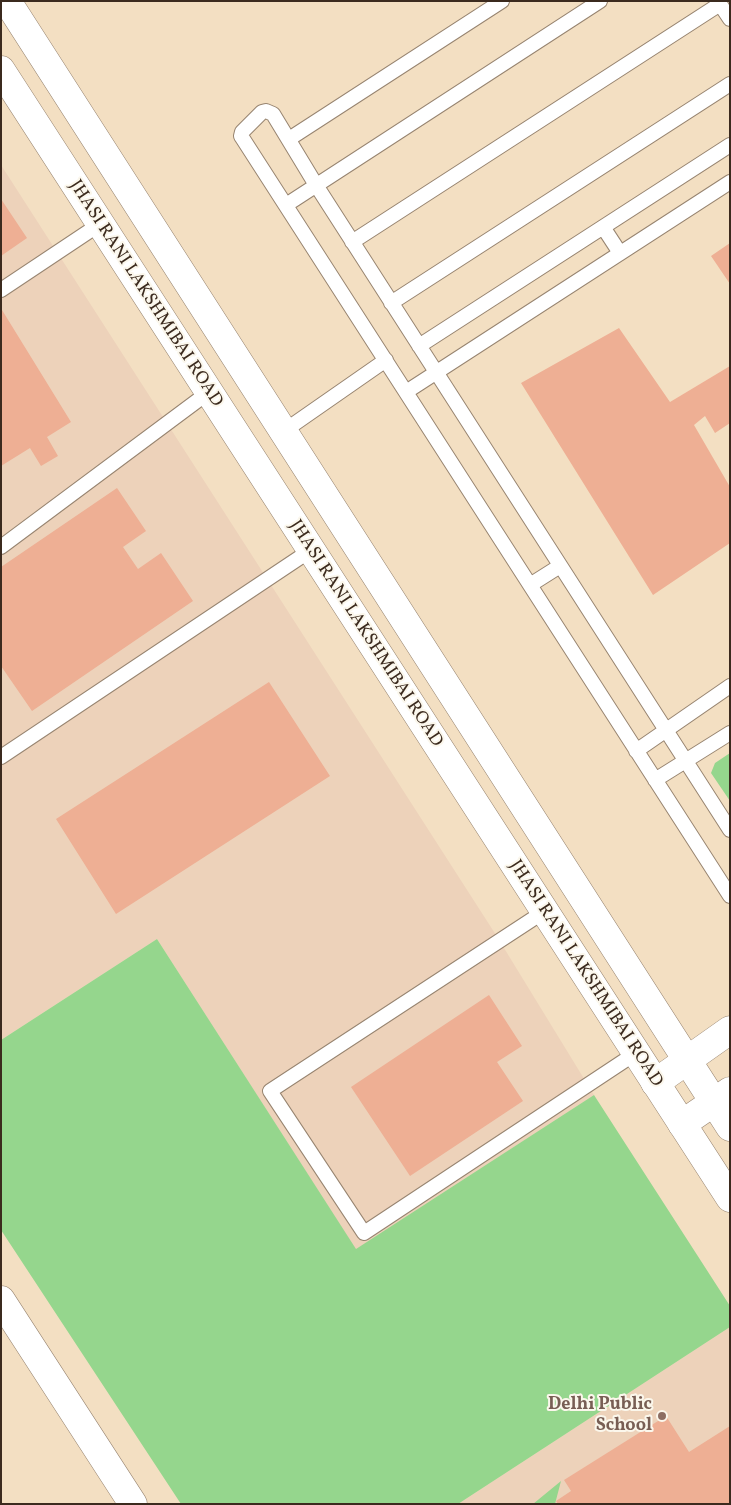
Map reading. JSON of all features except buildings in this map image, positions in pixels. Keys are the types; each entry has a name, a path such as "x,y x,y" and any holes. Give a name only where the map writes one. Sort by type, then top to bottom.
{"main road":[{"path":"8,1 686,1060 722,1097 730,1127"},
{"name":"JHASI RANI LAKSHMIBAI ROAD","path":"1,70 730,1198"},
{"path":"655,1082 730,1030"},
{"path":"682,1124 722,1097"},
{"path":"1,1300 133,1504"}],"lane":[{"path":"289,139 502,1"},
{"path":"286,205 600,1"},
{"path":"352,242 719,3 730,19"},
{"path":"391,303 730,84"},
{"path":"728,889 636,751 241,136 244,130 262,112 266,111 274,114 352,242 730,830"},
{"path":"419,346 730,145"},
{"path":"406,392 730,182"},
{"path":"1,290 100,224"},
{"path":"603,227 620,253"},
{"path":"284,431 386,360"},
{"path":"1,547 209,392"},
{"path":"1,757 311,550"},
{"path":"530,585 560,566"},
{"path":"636,751 730,686"},
{"path":"655,780 730,733"},
{"path":"544,911 270,1091 364,1232 636,1053"}],"shaded area":[{"path":"1,165 496,935 594,1095 356,1250 157,939 1,1040"},
{"name":"Delhi Public School","path":"730,1327 730,1504 458,1504"}],"green space":[{"path":"730,753 730,801 711,773 715,763"},
{"path":"157,939 356,1249 594,1095 730,1306 730,1327 458,1504 181,1504 1,1230 1,1040"},
{"path":"561,1481 555,1504 533,1504"}],"place":[{"name":"Delhi Public School","path":"662,1416"}]}
